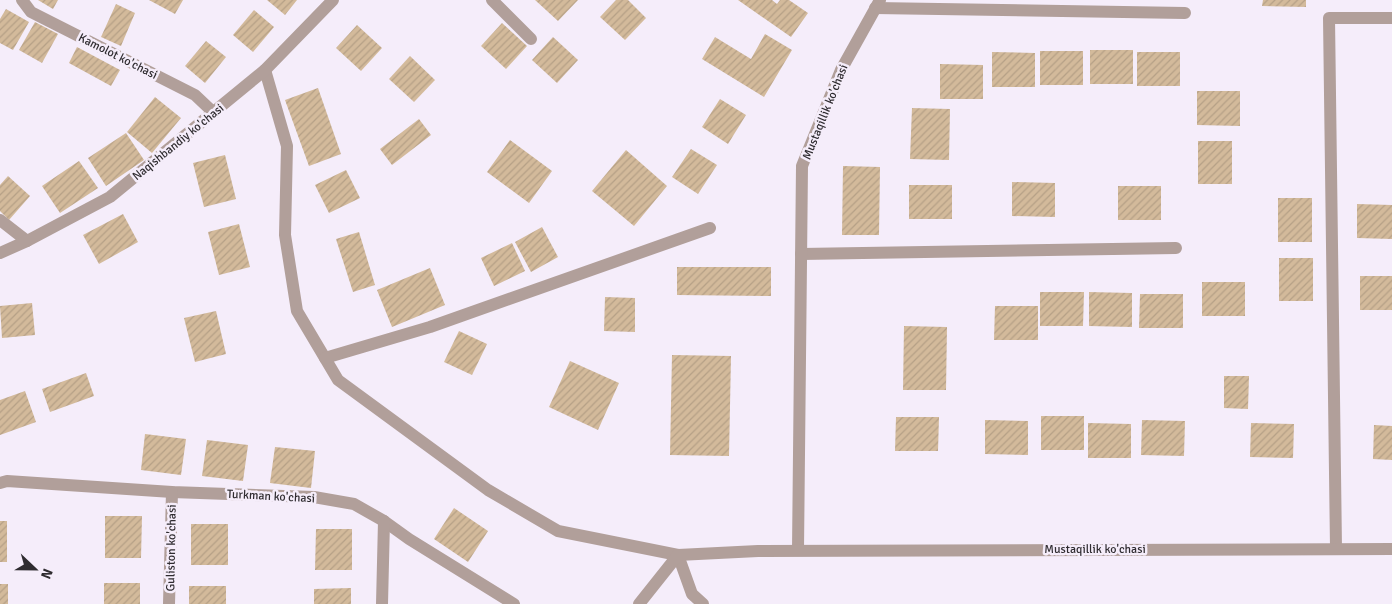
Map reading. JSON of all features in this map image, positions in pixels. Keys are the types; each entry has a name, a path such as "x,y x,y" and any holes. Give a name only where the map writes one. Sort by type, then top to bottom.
{"street":[{"name":"Kamolot ko'chasi","path":"22,0 31,12 195,95 214,113"},
{"name":"Naqishbandiy ko'chasi","path":"0,253 27,241 110,197 265,70 333,0"},
{"path":"492,0 506,5 531,38"},
{"name":"Mustaqillik ko'chasi","path":"798,550 802,166 841,70 877,4 1185,13"},
{"path":"1336,548 1329,18 1392,18"},
{"name":"Mustaqillik ko'chasi","path":"265,70 287,146 285,234 298,311 338,380 488,490 558,531 678,555 798,550 1392,549"},
{"path":"0,220 27,241"},
{"path":"325,358 430,326 710,228"},
{"path":"801,254 1176,248"},
{"name":"Turkman ko'chasi","path":"0,483 314,497 354,504 514,604"},
{"name":"Guliston ko'chasi","path":"169,604 172,492"},
{"path":"382,604 384,521"},
{"path":"639,604 678,555"},
{"path":"678,555 692,594 703,604"}],"building":[{"path":"38,0 58,0 53,9"},
{"path":"149,0 183,0 175,14"},
{"path":"267,0 297,0 285,15"},
{"path":"535,0 578,0 558,21"},
{"path":"616,0 628,0 646,18 625,40 600,17"},
{"path":"738,0 772,0 777,4 780,0 789,0 808,13 791,37"},
{"path":"1263,0 1306,0 1306,7 1262,6"},
{"path":"116,4 135,13 121,46 101,37"},
{"path":"6,9 29,22 13,50 0,43 0,19"},
{"path":"254,10 274,27 253,52 233,35"},
{"path":"35,22 58,34 42,63 19,50"},
{"path":"502,23 527,46 506,69 481,46"},
{"path":"357,25 382,48 361,71 336,48"},
{"path":"765,34 792,50 764,97 702,59 715,37 751,59"},
{"path":"553,37 578,60 557,83 532,60"},
{"path":"206,41 226,57 205,83 185,66"},
{"path":"77,47 120,70 111,86 69,63"},
{"path":"1090,50 1133,50 1133,84 1090,84"},
{"path":"1040,51 1083,51 1083,85 1040,85"},
{"path":"992,52 1035,53 1035,87 992,87"},
{"path":"1137,52 1180,52 1180,86 1137,86"},
{"path":"410,56 435,80 414,102 389,79"},
{"path":"940,64 983,65 983,99 940,99"},
{"path":"318,88 341,154 309,166 285,100"},
{"path":"1197,91 1240,91 1240,126 1197,125"},
{"path":"155,97 181,118 152,153 127,132"},
{"path":"720,99 746,115 728,144 702,127"},
{"path":"912,108 950,109 949,160 910,159"},
{"path":"419,119 431,135 392,165 380,149"},
{"path":"126,133 144,160 106,186 88,158"},
{"path":"510,140 552,171 529,203 487,172"},
{"path":"1198,141 1232,141 1232,184 1198,184"},
{"path":"691,149 717,165 698,194 672,177"},
{"path":"626,150 667,186 634,226 592,191"},
{"path":"225,155 236,199 204,207 193,163"},
{"path":"79,161 98,188 60,213 42,186"},
{"path":"843,166 880,167 879,235 842,235"},
{"path":"346,170 360,198 329,213 315,185"},
{"path":"8,176 30,196 9,220 0,211 0,185"},
{"path":"1012,182 1055,183 1055,217 1012,216"},
{"path":"909,185 952,185 952,219 909,219"},
{"path":"1118,186 1161,186 1161,220 1118,220"},
{"path":"1278,198 1312,198 1312,242 1278,242"},
{"path":"1357,204 1392,205 1392,239 1357,238"},
{"path":"123,214 138,242 99,264 83,235"},
{"path":"239,224 250,267 219,275 208,232"},
{"path":"542,227 558,257 531,272 515,242"},
{"path":"359,232 375,285 353,292 336,239"},
{"path":"512,243 525,271 494,286 481,258"},
{"path":"1279,258 1313,258 1313,301 1279,301"},
{"path":"677,267 771,267 771,296 677,295"},
{"path":"430,268 445,305 392,327 377,290"},
{"path":"1360,276 1392,276 1392,310 1360,310"},
{"path":"1202,282 1245,282 1245,316 1202,316"},
{"path":"1040,292 1084,292 1083,326 1040,326"},
{"path":"1089,292 1132,293 1132,327 1089,326"},
{"path":"1140,294 1183,294 1183,328 1139,328"},
{"path":"605,297 635,298 635,332 604,331"},
{"path":"32,303 35,335 2,338 0,306"},
{"path":"995,306 1038,306 1038,340 994,340"},
{"path":"216,311 226,354 195,362 184,318"},
{"path":"904,326 947,327 946,390 903,390"},
{"path":"459,331 487,344 472,375 444,362"},
{"path":"672,355 731,356 729,456 670,455"},
{"path":"570,361 619,383 598,430 549,407"},
{"path":"86,373 94,396 50,412 42,389"},
{"path":"1224,376 1249,376 1248,409 1224,408"},
{"path":"25,391 36,422 0,435 0,400"},
{"path":"1041,416 1084,416 1084,450 1041,450"},
{"path":"896,417 939,417 938,451 895,451"},
{"path":"985,420 1028,421 1028,455 985,454"},
{"path":"1142,420 1185,421 1184,456 1141,455"},
{"path":"1088,423 1131,424 1131,458 1088,458"},
{"path":"1251,423 1294,424 1293,458 1250,457"},
{"path":"1374,425 1392,426 1392,460 1373,459"},
{"path":"145,434 186,439 181,475 141,470"},
{"path":"207,440 248,445 243,481 202,476"},
{"path":"275,447 315,451 311,488 270,483"},
{"path":"454,508 488,531 468,562 434,539"},
{"path":"105,516 142,516 141,558 105,558"},
{"path":"0,521 7,521 7,562 0,562"},
{"path":"191,524 228,524 228,565 191,565"},
{"path":"316,529 352,529 352,570 315,570"},
{"path":"104,583 140,583 140,604 104,604"},
{"path":"0,584 8,584 8,604 0,604"},
{"path":"189,586 226,586 226,604 189,604"},
{"path":"351,588 351,604 314,604 314,589"}]}
